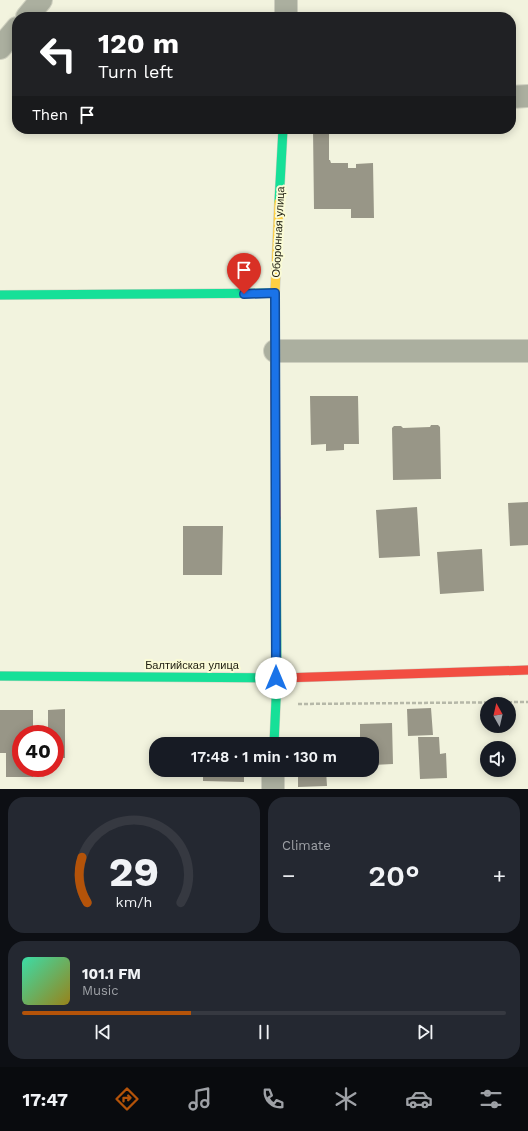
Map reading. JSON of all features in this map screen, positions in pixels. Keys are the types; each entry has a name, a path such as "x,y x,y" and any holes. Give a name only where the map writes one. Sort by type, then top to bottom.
{"street":[{"path":"31,12 41,0"},
{"path":"286,0 286,12"},
{"path":"0,48 12,34"},
{"path":"516,97 528,96"},
{"name":"Оборонная улица","path":"274,737 276,704 275,293 284,134"},
{"path":"0,295 275,293"},
{"path":"275,351 528,351"},
{"name":"Балтийская улица","path":"0,676 276,678 528,670"},
{"path":"272,789 273,777"}],"path":[{"path":"276,704 528,702"}],"building":[{"path":"313,134 329,134 329,160 331,163 348,163 348,168 356,168 356,164 373,163 374,218 351,218 351,209 314,209"},
{"path":"310,396 358,396 359,444 344,444 344,450 326,451 326,444 311,445"},
{"path":"431,425 438,425 440,427 441,479 393,480 392,428 394,426 401,426 403,428 430,427"},
{"path":"528,502 528,545 510,546 508,503"},
{"path":"417,507 420,556 379,558 376,510"},
{"path":"183,526 223,526 222,575 183,575"},
{"path":"482,549 484,591 440,594 437,552"},
{"path":"431,708 433,735 408,736 407,709"},
{"path":"65,709 65,758 64,725 48,725 48,710"},
{"path":"0,710 33,710 33,725 12,725 12,777 6,777 6,753 0,753"},
{"path":"392,723 393,764 379,765 379,737 360,737 360,724"},
{"path":"418,737 439,737 440,754 446,753 447,778 420,779"},
{"path":"203,777 244,777 244,782 203,781"},
{"path":"298,777 326,777 327,786 298,787"}],"traffic: fast":[{"path":"279,202 283,134"},
{"path":"0,295 275,293"},
{"path":"274,737 277,678 276,518"},
{"path":"0,676 282,678"}],"traffic: slow":[{"path":"275,381 275,293 279,202"}],"traffic: jam":[{"path":"275,381 276,518"},
{"path":"282,678 528,670"}],"route":[{"path":"244,294 275,293 276,678"}]}
